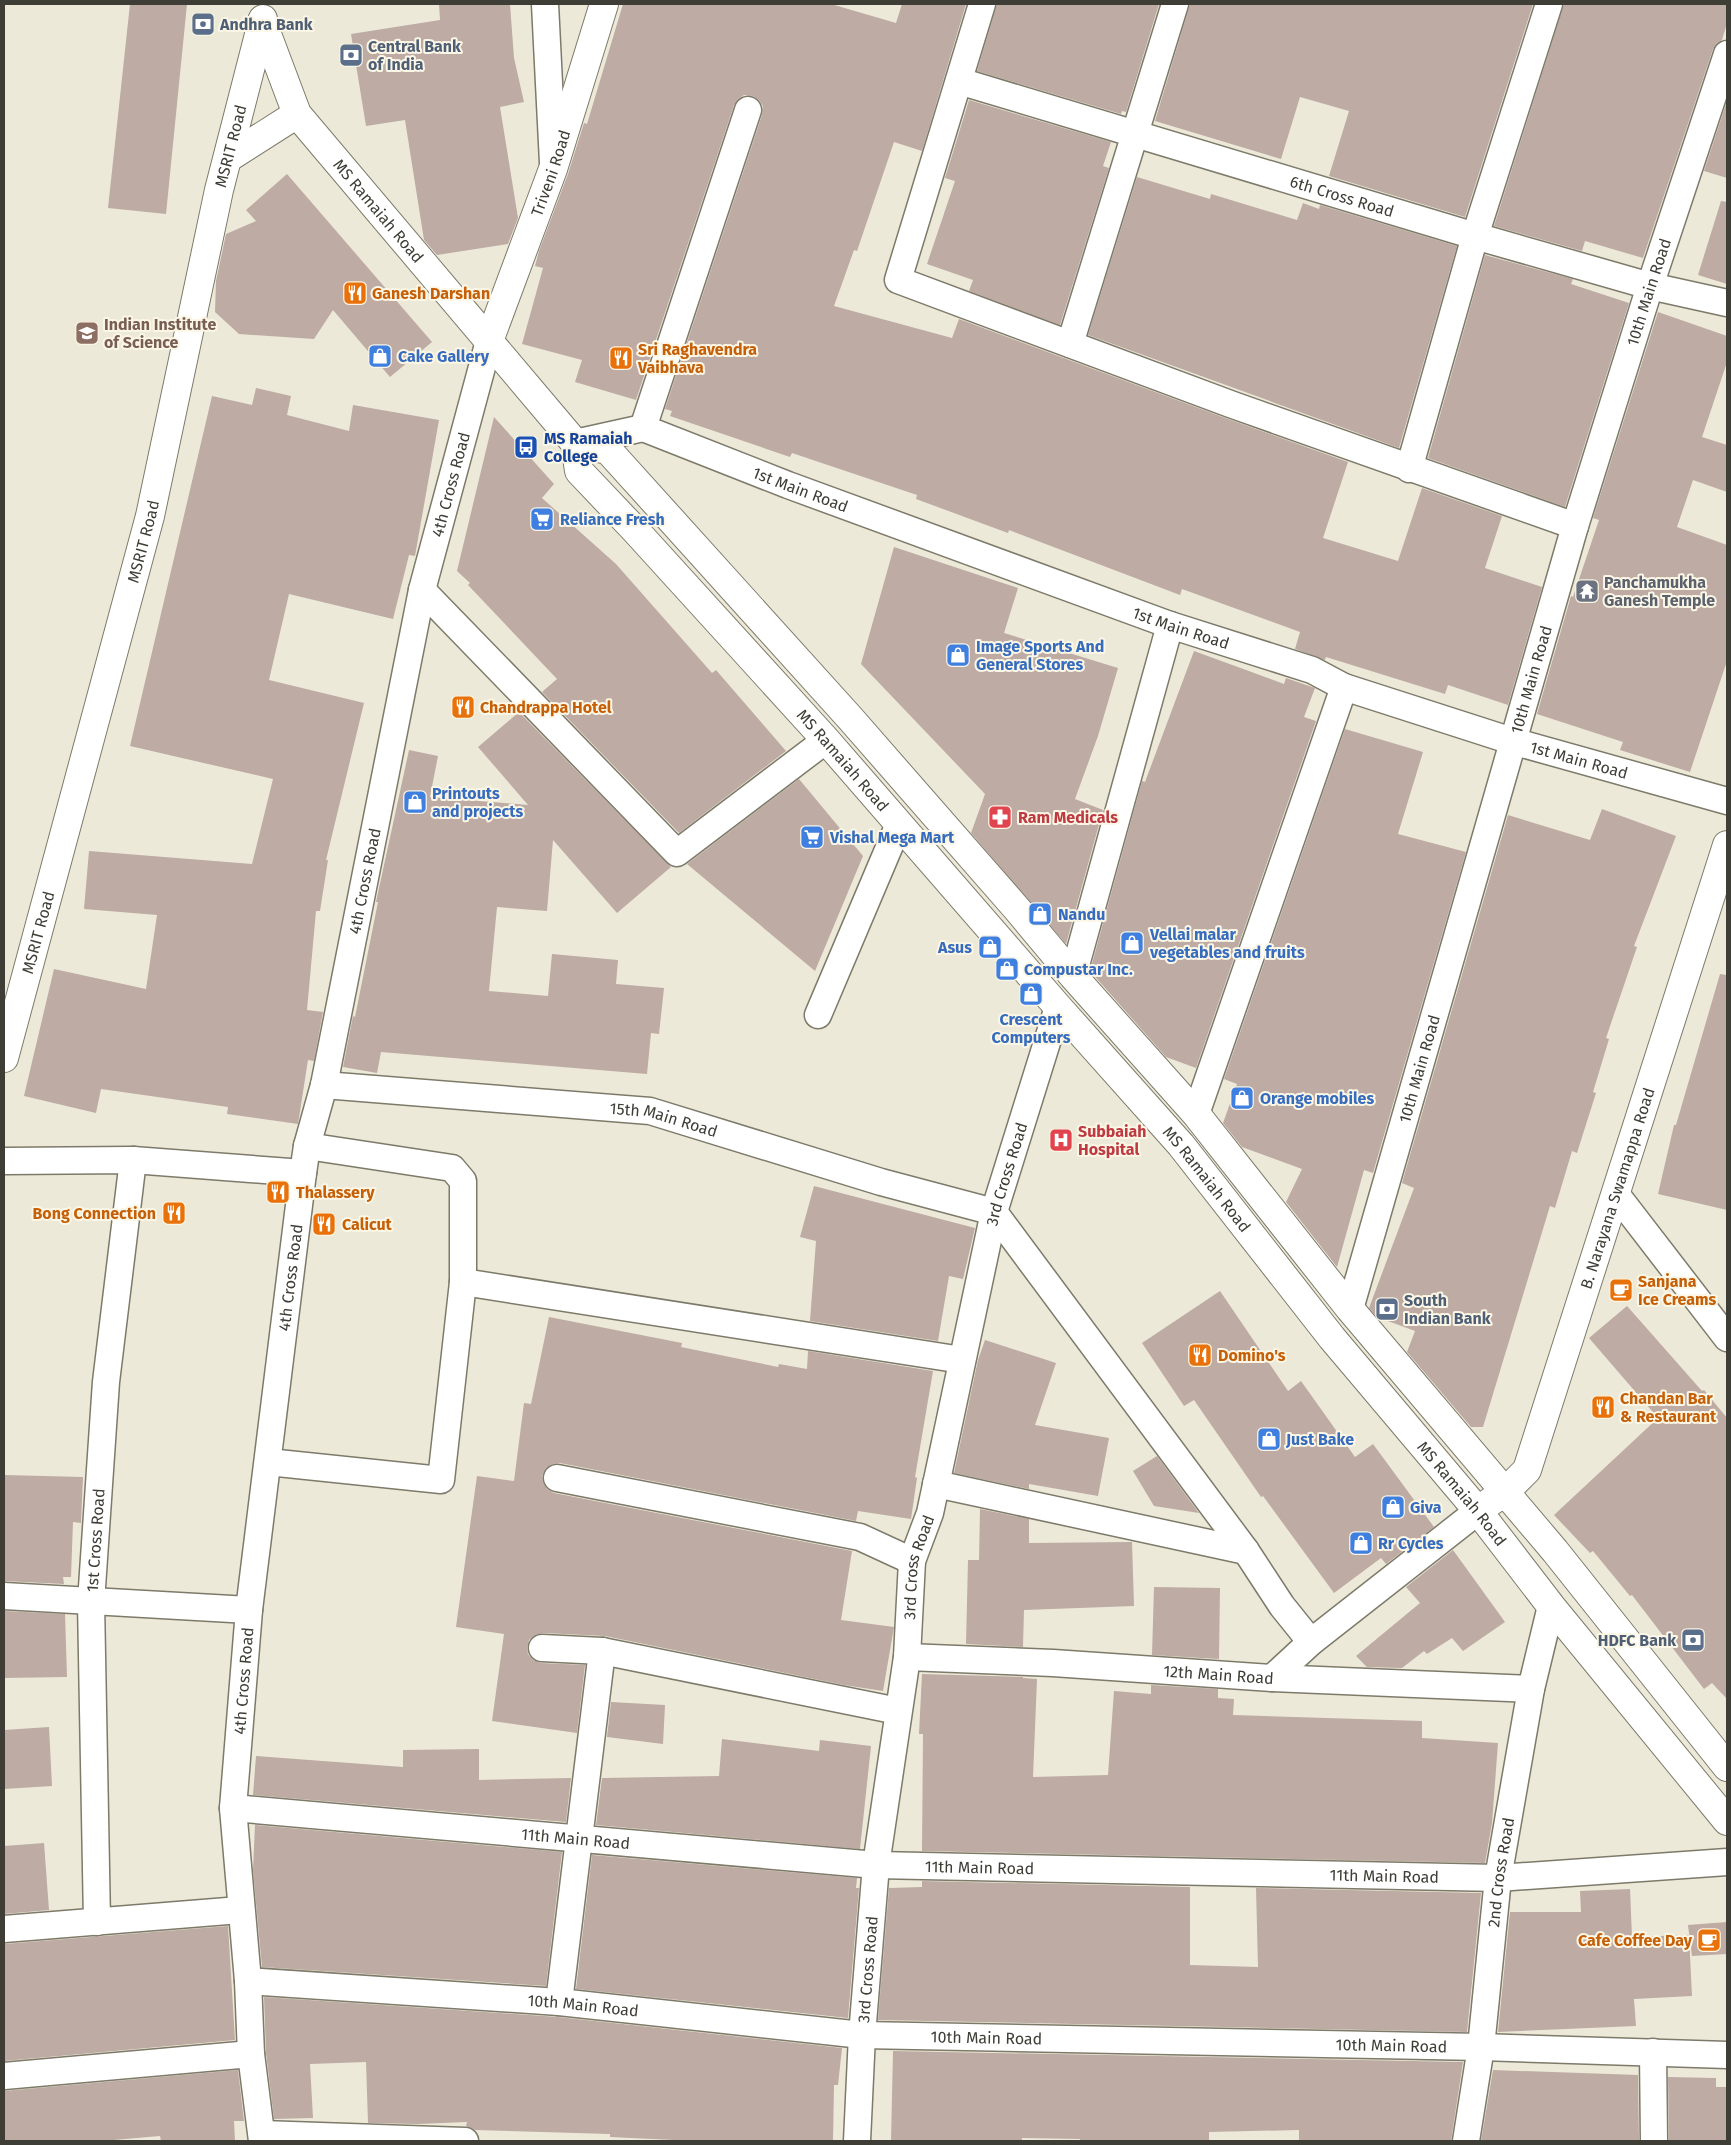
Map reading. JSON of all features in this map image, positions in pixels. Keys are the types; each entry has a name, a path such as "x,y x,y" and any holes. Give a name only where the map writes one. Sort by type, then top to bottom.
{"main road":[{"name":"Triveni Road","path":"489,341 553,170 604,4"},
{"name":"MS Ramaiah Road","path":"264,12 297,114 575,443 579,471 826,740 1058,1008 1181,1145 1332,1338 1478,1510 1551,1606 1727,1821"},
{"name":"MSRIT Road","path":"4,1058 150,516 219,190 264,12"},
{"path":"228,158 297,114"},
{"name":"MS Ramaiah Road","path":"575,443 608,450 850,718 1073,976 1196,1114 1350,1309 1555,1551 1727,1768"},
{"name":"B. Narayana Swamappa Road","path":"1478,1510 1505,1492 1527,1470 1727,845"}],"street":[{"path":"545,4 553,170"},
{"path":"982,4 898,280 1409,469 1575,526"},
{"path":"1070,344 1175,4"},
{"path":"1409,469 1475,236 1549,4"},
{"name":"10th Main Road","path":"1350,1309 1575,526 1650,286 1727,54"},
{"name":"6th Cross Road","path":"959,82 1475,236 1650,286 1727,302"},
{"path":"575,443 643,428 748,110"},
{"name":"4th Cross Road","path":"262,2137 251,2054 248,1981 240,1910 233,1808 249,1610 303,1172 324,1085 422,590 489,341"},
{"name":"1st Main Road","path":"643,428 788,485 1170,625 1312,670 1344,687 1512,741 1727,801"},
{"path":"422,590 677,853 826,740"},
{"path":"1073,976 1170,625"},
{"path":"1196,1114 1344,687"},
{"path":"818,1015 899,824"},
{"name":"3rd Cross Road","path":"857,2141 862,2035 876,1865 907,1657 912,1561 930,1512 958,1389 962,1360 994,1212 1058,1008"},
{"name":"15th Main Road","path":"324,1085 650,1111 881,1182 994,1212"},
{"path":"268,1462 441,1480 463,1282 464,1181 452,1168 308,1146"},
{"path":"4,1160 133,1160 303,1172"},
{"name":"1st Cross Road","path":"97,1922 92,1602 108,1354 133,1160"},
{"path":"1616,1194 1727,1338"},
{"path":"994,1212 1246,1551 1282,1606 1311,1642"},
{"path":"463,1282 962,1360"},
{"path":"557,1478 860,1537 912,1561"},
{"path":"936,1484 1246,1551"},
{"path":"1272,1678 1311,1642 1478,1510"},
{"path":"4,1596 249,1610"},
{"name":"2nd Cross Road","path":"1466,2141 1481,2047 1498,1878 1531,1689 1551,1606"},
{"path":"542,1648 602,1651 898,1711"},
{"path":"559,2002 602,1651"},
{"name":"12th Main Road","path":"907,1657 1053,1663 1272,1678 1531,1689"},
{"name":"11th Main Road","path":"233,1808 876,1865 1498,1878 1727,1862"},
{"path":"4,1929 240,1910"},
{"name":"10th Main Road","path":"248,1981 559,2002 862,2035 1481,2047 1727,2055"},
{"path":"1653,2052 1654,2141"},
{"path":"4,2076 251,2054"},
{"path":"262,2137 465,2141"}],"building":[{"path":"130,4 187,4 166,214 108,208"},
{"path":"439,4 510,4 514,58 524,102 500,107 518,218 508,244 437,255 424,240 405,120 366,126 351,34 440,20"},
{"path":"623,4 831,4 896,23 902,4 966,4 922,151 894,142 857,251 854,250 834,306 952,338 959,319 1348,462 1323,538 1398,561 1422,488 1502,516 1485,568 1542,587 1508,705 1448,685 1445,694 1326,657 1325,660 1295,649 1300,632 1182,589 1180,595 1009,530 1008,533 916,499 917,495 792,453 790,457 670,416 672,411 665,409 762,115 763,106 753,96 744,95 734,105 636,400 575,382 582,360 522,344 543,268 535,266 539,251 568,174 584,123 587,124"},
{"path":"997,4 1159,4 1126,112 1122,111 1121,114 977,71"},
{"path":"1190,4 1533,4 1465,217 1329,176 1349,111 1300,97 1281,159 1155,121"},
{"path":"1564,4 1727,4 1727,23 1722,40 1713,49 1643,258 1585,241 1582,251 1494,226"},
{"path":"969,100 1111,142 1103,166 1109,168 1060,325 969,291 973,280 927,264 955,181 945,178"},
{"path":"1727,101 1727,178 1704,171"},
{"path":"287,174 432,342 390,377 333,310 314,339 239,334 215,312 216,281 226,234 256,221 246,210"},
{"path":"1137,177 1210,199 1211,194 1297,220 1303,203 1319,209 1320,205 1457,246 1399,448 1088,335"},
{"path":"1721,201 1727,202 1727,284 1698,275"},
{"path":"1485,255 1573,279 1571,284 1629,303 1565,507 1428,458"},
{"path":"1658,312 1727,336 1727,362 1702,437 1727,445 1727,492 1693,480 1677,527 1727,545 1727,661 1690,772 1620,750 1623,742 1537,714 1571,596 1573,597 1599,520 1593,518"},
{"path":"256,388 291,396 287,415 349,431 353,405 439,420 415,556 409,555 393,619 289,594 269,680 364,703 326,860 328,860 320,911 316,911 307,1010 323,1012 314,1061 308,1060 298,1124 227,1114 228,1107 101,1089 96,1113 24,1096 54,969 146,989 157,915 84,909 89,851 252,864 273,779 130,746 212,396 252,405"},
{"path":"494,417 554,484 542,498 616,564 712,673 716,670 786,751 679,833 542,692 557,679 457,571"},
{"path":"894,547 1018,588 1004,633 1118,668 1098,736 1075,799 1103,810 1066,944 971,833 985,794 861,664"},
{"path":"1194,651 1284,684 1286,678 1315,688 1304,717 1316,721 1196,1068 1166,1057 1090,971 1142,781 1145,782"},
{"path":"519,712 671,867 617,913 553,840 547,911 497,907 489,991 548,996 552,954 618,960 616,984 664,988 659,1034 651,1033 647,1074 381,1052 377,1073 343,1067 353,1016 355,1017 378,902 376,902 409,750 438,756 430,797 528,805 478,747"},
{"path":"1345,729 1423,752 1398,834 1466,852 1373,1173 1364,1170 1337,1267 1286,1202 1302,1169 1242,1147 1223,1123 1237,1084 1224,1079"},
{"path":"799,779 863,856 815,971 687,864"},
{"path":"1602,809 1676,836 1634,946 1637,947 1606,1038 1609,1039 1593,1092 1596,1093 1577,1153 1572,1151 1555,1208 1550,1206 1483,1427 1471,1427 1407,1352 1415,1331 1377,1317 1369,1308 1414,1188 1402,1183 1508,815 1590,840"},
{"path":"1720,974 1727,975 1727,1210 1658,1194 1674,1125 1676,1125"},
{"path":"814,1186 975,1228 963,1279 949,1276 938,1341 810,1321 816,1241 800,1237"},
{"path":"1220,1291 1288,1391 1301,1381 1355,1457 1373,1444 1434,1527 1386,1564 1381,1558 1334,1593 1263,1496 1261,1497 1194,1400 1184,1406 1142,1343"},
{"path":"1627,1306 1727,1418 1727,1699 1712,1683 1704,1689 1632,1595 1630,1596 1593,1551 1590,1553 1554,1515 1658,1418 1589,1338"},
{"path":"549,1317 682,1343 681,1347 778,1367 779,1364 807,1369 808,1351 933,1371 915,1477 917,1478 911,1519 858,1511 856,1521 560,1463 546,1468 542,1476 547,1489 554,1493 852,1551 841,1620 894,1627 883,1691 844,1685 605,1636 543,1633 535,1635 529,1640 528,1654 533,1660 541,1663 585,1665 577,1733 492,1721 504,1634 456,1627 477,1476 514,1481 524,1403 531,1404"},
{"path":"985,1340 1056,1363 1035,1425 1109,1438 1098,1496 1029,1484 1029,1489 954,1473 978,1360"},
{"path":"1157,1456 1199,1513 1154,1506 1133,1471"},
{"path":"4,1475 83,1477 81,1523 73,1522 71,1577 63,1577 64,1584 4,1581"},
{"path":"980,1509 1029,1519 1029,1543 1132,1542 1134,1606 1024,1610 1023,1647 966,1644 968,1560 979,1560"},
{"path":"1453,1550 1505,1622 1463,1651 1452,1638 1427,1654 1424,1651 1402,1668 1367,1667 1356,1656 1420,1603 1406,1587"},
{"path":"1154,1587 1220,1588 1219,1659 1152,1655"},
{"path":"4,1611 65,1614 67,1677 4,1678"},
{"path":"922,1674 1037,1679 1033,1777 1108,1775 1114,1691 1151,1694 1151,1685 1218,1689 1218,1698 1234,1699 1233,1715 1422,1721 1422,1738 1498,1743 1492,1823 1485,1863 922,1851 923,1734 919,1734"},
{"path":"611,1702 665,1705 663,1744 607,1737"},
{"path":"49,1727 52,1786 4,1789 4,1730"},
{"path":"722,1739 819,1751 820,1740 871,1746 860,1849 596,1825 602,1778 719,1776"},
{"path":"479,1749 479,1780 571,1778 566,1822 253,1795 256,1756 403,1767 403,1750"},
{"path":"255,1825 562,1852 546,1986 262,1967 253,1870"},
{"path":"44,1843 49,1910 4,1914 4,1846"},
{"path":"592,1855 857,1878 856,1888 859,1888 848,2018 576,1989"},
{"path":"922,1881 1190,1887 1190,1965 1258,1967 1256,1888 1481,1893 1467,2032 878,2020 889,1888 922,1887"},
{"path":"1630,1889 1632,1937 1689,1935 1692,1996 1634,1999 1636,2026 1498,2032 1510,1912 1581,1912 1580,1891"},
{"name":"Cafe Coffee Day","path":"1727,1922 1727,1954 1692,1956 1688,1925"},
{"path":"228,1926 235,2040 4,2061 4,1944"},
{"path":"264,1997 558,2017 842,2048 838,2085 834,2085 833,2141 695,2141 610,2137 610,2134 475,2130 466,2126 467,2122 418,2124 368,2123 366,2062 310,2064 313,2118 274,2119 266,2053"},
{"path":"893,2051 1463,2062 1451,2141 1299,2141 1299,2130 1209,2132 1209,2141 1080,2141 1080,2139 1022,2138 1022,2141 891,2141"},
{"path":"238,2070 244,2121 234,2121 235,2141 161,2141 160,2136 102,2141 4,2141 4,2091"},
{"path":"1493,2070 1638,2075 1639,2141 1481,2141"},
{"path":"1668,2077 1716,2078 1716,2087 1727,2087 1727,2141 1669,2141"}],"place":[{"name":"Andhra Bank","path":"203,24"},
{"name":"Central Bank of India","path":"351,55"},
{"name":"Ganesh Darshan","path":"355,293"},
{"name":"Indian Institute of Science","path":"87,333"},
{"name":"Cake Gallery","path":"380,356"},
{"name":"Sri Raghavendra Vaibhava","path":"621,358"},
{"name":"MS Ramaiah College","path":"526,447"},
{"name":"Reliance Fresh","path":"542,519"},
{"name":"Panchamukha Ganesh Temple","path":"1587,591"},
{"name":"Image Sports And General Stores","path":"958,655"},
{"name":"Chandrappa Hotel","path":"463,707"},
{"name":"Printouts and projects","path":"415,802"},
{"name":"Ram Medicals","path":"1000,817"},
{"name":"Vishal Mega Mart","path":"812,837"},
{"name":"Nandu","path":"1040,914"},
{"name":"Vellai malar vegetables and fruits","path":"1132,943"},
{"name":"Asus","path":"990,947"},
{"name":"Compustar Inc.","path":"1007,969"},
{"name":"Crescent Computers","path":"1031,994"},
{"name":"Orange mobiles","path":"1242,1098"},
{"name":"Subbaiah Hospital","path":"1061,1140"},
{"name":"Thalassery","path":"278,1192"},
{"name":"Bong Connection","path":"174,1213"},
{"name":"Calicut","path":"324,1224"},
{"name":"Sanjana Ice Creams","path":"1621,1290"},
{"name":"South Indian Bank","path":"1387,1309"},
{"name":"Domino's","path":"1200,1355"},
{"name":"Chandan Bar & Restaurant","path":"1603,1407"},
{"name":"Just Bake","path":"1269,1439"},
{"name":"Giva","path":"1393,1507"},
{"name":"Rr Cycles","path":"1361,1543"},
{"name":"HDFC Bank","path":"1693,1640"},
{"name":"Cafe Coffee Day","path":"1709,1940"}]}
